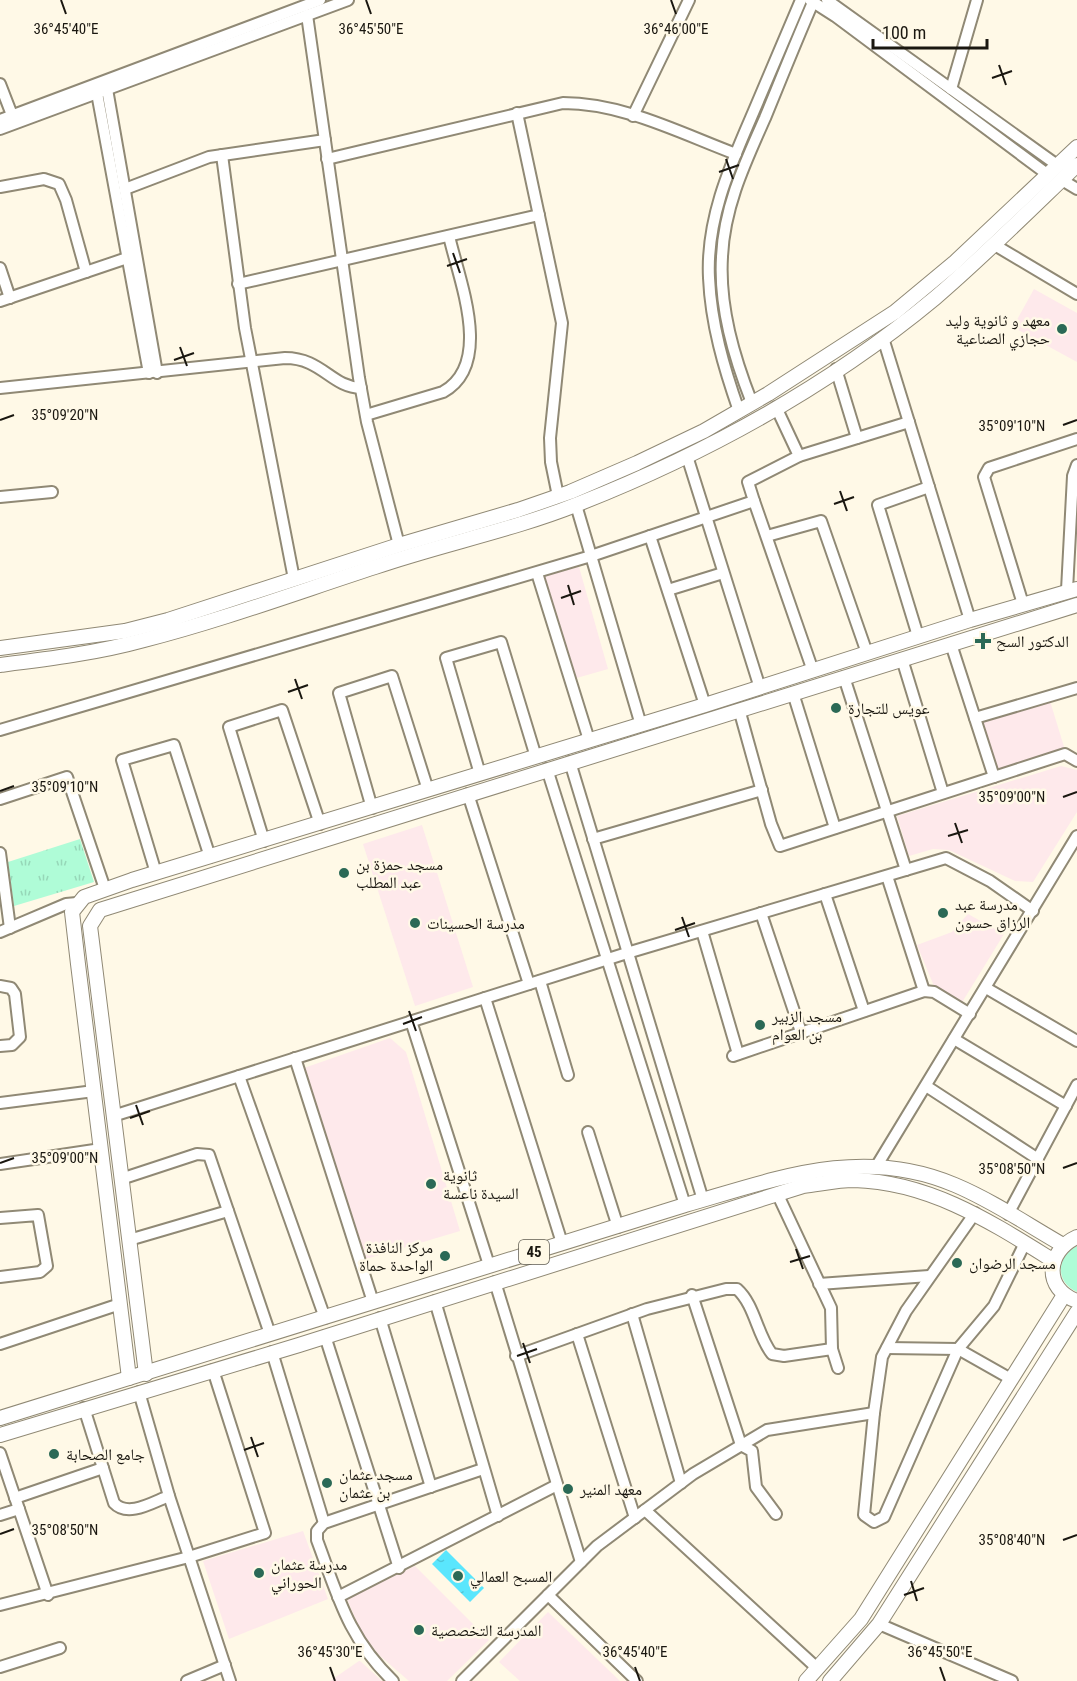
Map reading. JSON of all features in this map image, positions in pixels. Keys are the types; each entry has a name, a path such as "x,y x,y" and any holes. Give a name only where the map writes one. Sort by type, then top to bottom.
{"main road":[{"path":"0,648 125,631 558,496 637,463 739,411 808,370 920,293 1077,147"},
{"path":"0,665 88,652 142,641 576,505 687,456 776,407 883,338 935,298 1077,165"},
{"path":"129,1378 72,912 84,897 1072,590"},
{"path":"146,1374 90,926 100,910 1077,605"},
{"name":"45","path":"0,1418 708,1198 782,1176 826,1168 876,1167 955,1185 1063,1245"},
{"name":"45","path":"0,1435 803,1186 843,1181 901,1185 975,1213 1054,1261"},
{"path":"708,1198 718,1212"},
{"path":"670,1210 675,1225"},
{"path":"806,1681 861,1619 1011,1379 1071,1298 1053,1276 1054,1261 1063,1245 1077,1237"},
{"path":"350,1310 357,1326"},
{"path":"830,1681 877,1626 1077,1312"},
{"path":"167,1367 173,1382"},
{"path":"51,1402 57,1417"}],"street":[{"path":"0,120 308,10 348,0"},
{"path":"633,116 689,0"},
{"path":"739,411 720,350 709,277 717,204 801,0"},
{"path":"827,0 951,88 1052,170"},
{"path":"951,88 977,0"},
{"path":"752,403 732,347 726,312 722,276 724,234 736,186 813,1 1052,170"},
{"path":"0,129 308,10"},
{"path":"308,10 341,262 361,388 399,545"},
{"path":"0,84 12,115"},
{"path":"102,91 125,189 132,257"},
{"path":"102,91 153,373"},
{"path":"327,159 563,103 588,103 633,116 736,154"},
{"path":"516,113 562,323 550,438 552,470 558,496"},
{"path":"125,189 181,167 222,155 325,140"},
{"path":"222,155 238,284 251,362 294,579"},
{"path":"0,187 44,179 59,184 66,200 86,272"},
{"path":"1062,180 1077,189"},
{"path":"238,284 539,215"},
{"path":"366,415 443,392 454,386 464,375 469,361 470,333 449,236"},
{"path":"993,244 1077,294"},
{"path":"0,268 5,299 132,257"},
{"path":"883,338 970,620"},
{"path":"0,388 285,358 303,360 318,366 344,385 361,388"},
{"path":"836,369 857,438"},
{"path":"776,407 799,456"},
{"path":"813,671 748,482 799,456 909,422"},
{"path":"1023,604 984,477 989,468 1077,439"},
{"path":"687,456 760,688"},
{"path":"1072,590 1072,476 1077,465"},
{"path":"918,636 878,505 929,487"},
{"path":"0,497 52,492"},
{"path":"0,730 537,573 754,501"},
{"path":"576,505 641,724"},
{"path":"766,536 821,521 867,653"},
{"path":"650,536 705,705"},
{"path":"537,573 589,740"},
{"path":"668,590 723,573"},
{"path":"480,774 446,658 501,642 536,757"},
{"path":"951,644 994,777"},
{"path":"902,659 943,793"},
{"path":"372,808 339,693 392,676 428,790"},
{"path":"844,677 906,870"},
{"path":"975,718 1077,688"},
{"path":"793,693 835,828"},
{"path":"739,709 780,846 888,809 1065,754 1077,761"},
{"path":"264,841 229,727 282,710 320,824"},
{"path":"156,873 122,760 174,745 210,857"},
{"path":"570,762 627,953 708,1198"},
{"path":"547,769 685,1205"},
{"path":"0,799 67,777 105,890"},
{"path":"593,839 762,790"},
{"path":"468,794 529,984"},
{"path":"876,1167 1077,836"},
{"path":"0,853 5,930 66,904 77,903"},
{"path":"113,1116 627,953 946,858 990,881 1033,911"},
{"path":"887,876 924,991"},
{"path":"825,894 864,1011"},
{"path":"761,913 801,1032"},
{"path":"702,931 736,1055 924,991 934,992 970,1014"},
{"path":"540,981 568,1075"},
{"path":"0,986 11,988 15,994 20,1037 12,1045 0,1046"},
{"path":"986,988 1077,1041"},
{"path":"485,998 562,1243"},
{"path":"411,1022 489,1265"},
{"path":"954,1040 1066,1106"},
{"path":"295,1058 374,1302"},
{"path":"239,1076 325,1318"},
{"path":"1008,1214 1077,1085"},
{"path":"926,1086 1038,1159"},
{"path":"0,1103 94,1091"},
{"path":"588,1132 618,1227"},
{"path":"0,1164 101,1149"},
{"path":"121,1179 197,1154 209,1155 270,1334"},
{"path":"777,1193 831,1308 832,1349 838,1368"},
{"path":"129,1240 228,1211"},
{"path":"975,1213 929,1276 887,1347 881,1364 864,1515 874,1522 884,1517 958,1349 994,1306 1025,1243"},
{"path":"0,1218 38,1215 47,1266 40,1272 0,1277"},
{"path":"819,1284 929,1276"},
{"path":"495,1282 581,1562"},
{"path":"516,1356 692,1295 737,1289 744,1295 765,1346 772,1354 784,1356 832,1349"},
{"path":"692,1295 741,1445 752,1451 756,1487 776,1514"},
{"path":"435,1301 498,1516"},
{"path":"0,1344 120,1304"},
{"path":"632,1314 681,1483"},
{"path":"380,1318 431,1487"},
{"path":"577,1334 635,1518"},
{"path":"325,1336 399,1568"},
{"path":"887,1347 958,1349 1011,1379"},
{"path":"272,1352 324,1523"},
{"path":"0,1605 48,1595 189,1557 265,1533 213,1370"},
{"path":"138,1392 169,1496 230,1681"},
{"path":"84,1408 114,1503 119,1509 127,1511 169,1496"},
{"path":"462,1681 581,1562 681,1483 767,1430 874,1413"},
{"path":"0,1453 48,1595"},
{"path":"15,1498 103,1468"},
{"path":"393,1681 362,1647 347,1623 317,1540 317,1531 324,1523 483,1469"},
{"path":"338,1597 399,1568 557,1485"},
{"path":"0,1515 19,1509"},
{"path":"645,1510 817,1668"},
{"path":"548,1595 637,1681"},
{"path":"877,1626 998,1681"},
{"path":"877,1626 1012,1681"},
{"path":"0,1667 60,1648"},
{"path":"187,1681 225,1665"}],"shaded area":[{"path":"1034,289 1077,313 1077,362 1013,327"},
{"path":"579,567 608,669 573,679 544,576"},
{"path":"1050,701 1065,750 996,771 982,722"},
{"path":"1061,766 1077,770 1077,812 1033,882 1015,881 949,850 933,849 909,856 897,816"},
{"path":"422,825 473,987 415,1006 363,844"},
{"path":"968,914 1004,934 961,1004 936,991 917,945 952,932"},
{"path":"390,1038 406,1052 460,1231 366,1259 304,1068"},
{"path":"303,1531 328,1599 229,1639 203,1561"},
{"path":"415,1566 489,1640 447,1681 409,1681 379,1655 361,1632 347,1599"},
{"path":"548,1612 620,1681 520,1681 499,1662"},
{"path":"359,1661 382,1681 330,1681"}],"green space":[{"path":"80,839 94,882 14,906 8,862"},
{"path":"1077,1246 1077,1292 1065,1282 1061,1269 1065,1256"}],"water":[{"name":"المسبح العمالي","path":"446,1550 484,1588 470,1602 432,1564"}],"place":[{"name":"معهد و ثانوية وليد حجازي الصناعية","path":"1062,329"},
{"name":"الدكتور السح","path":"983,641"},
{"name":"عويس للتجارة","path":"836,708"},
{"name":"مسجد حمزة بن عبد المطلب","path":"344,873"},
{"name":"مدرسة عبد الرزاق حسون","path":"943,913"},
{"name":"مدرسة الحسينات","path":"415,923"},
{"name":"مسجد الزبير بن العوام","path":"760,1025"},
{"name":"ثانوية السيدة ناعسة","path":"431,1184"},
{"name":"مركز النافذة الواحدة حماة","path":"445,1256"},
{"name":"مسجد الرضوان","path":"957,1263"},
{"name":"جامع الصحابة","path":"54,1454"},
{"name":"مسجد عثمان بن عثمان","path":"327,1483"},
{"name":"معهد المنير","path":"568,1489"},
{"name":"مدرسة عثمان الحوراني","path":"259,1573"},
{"name":"المسبح العمالي","path":"458,1576"},
{"name":"المدرسة التخصصية","path":"419,1630"}]}
